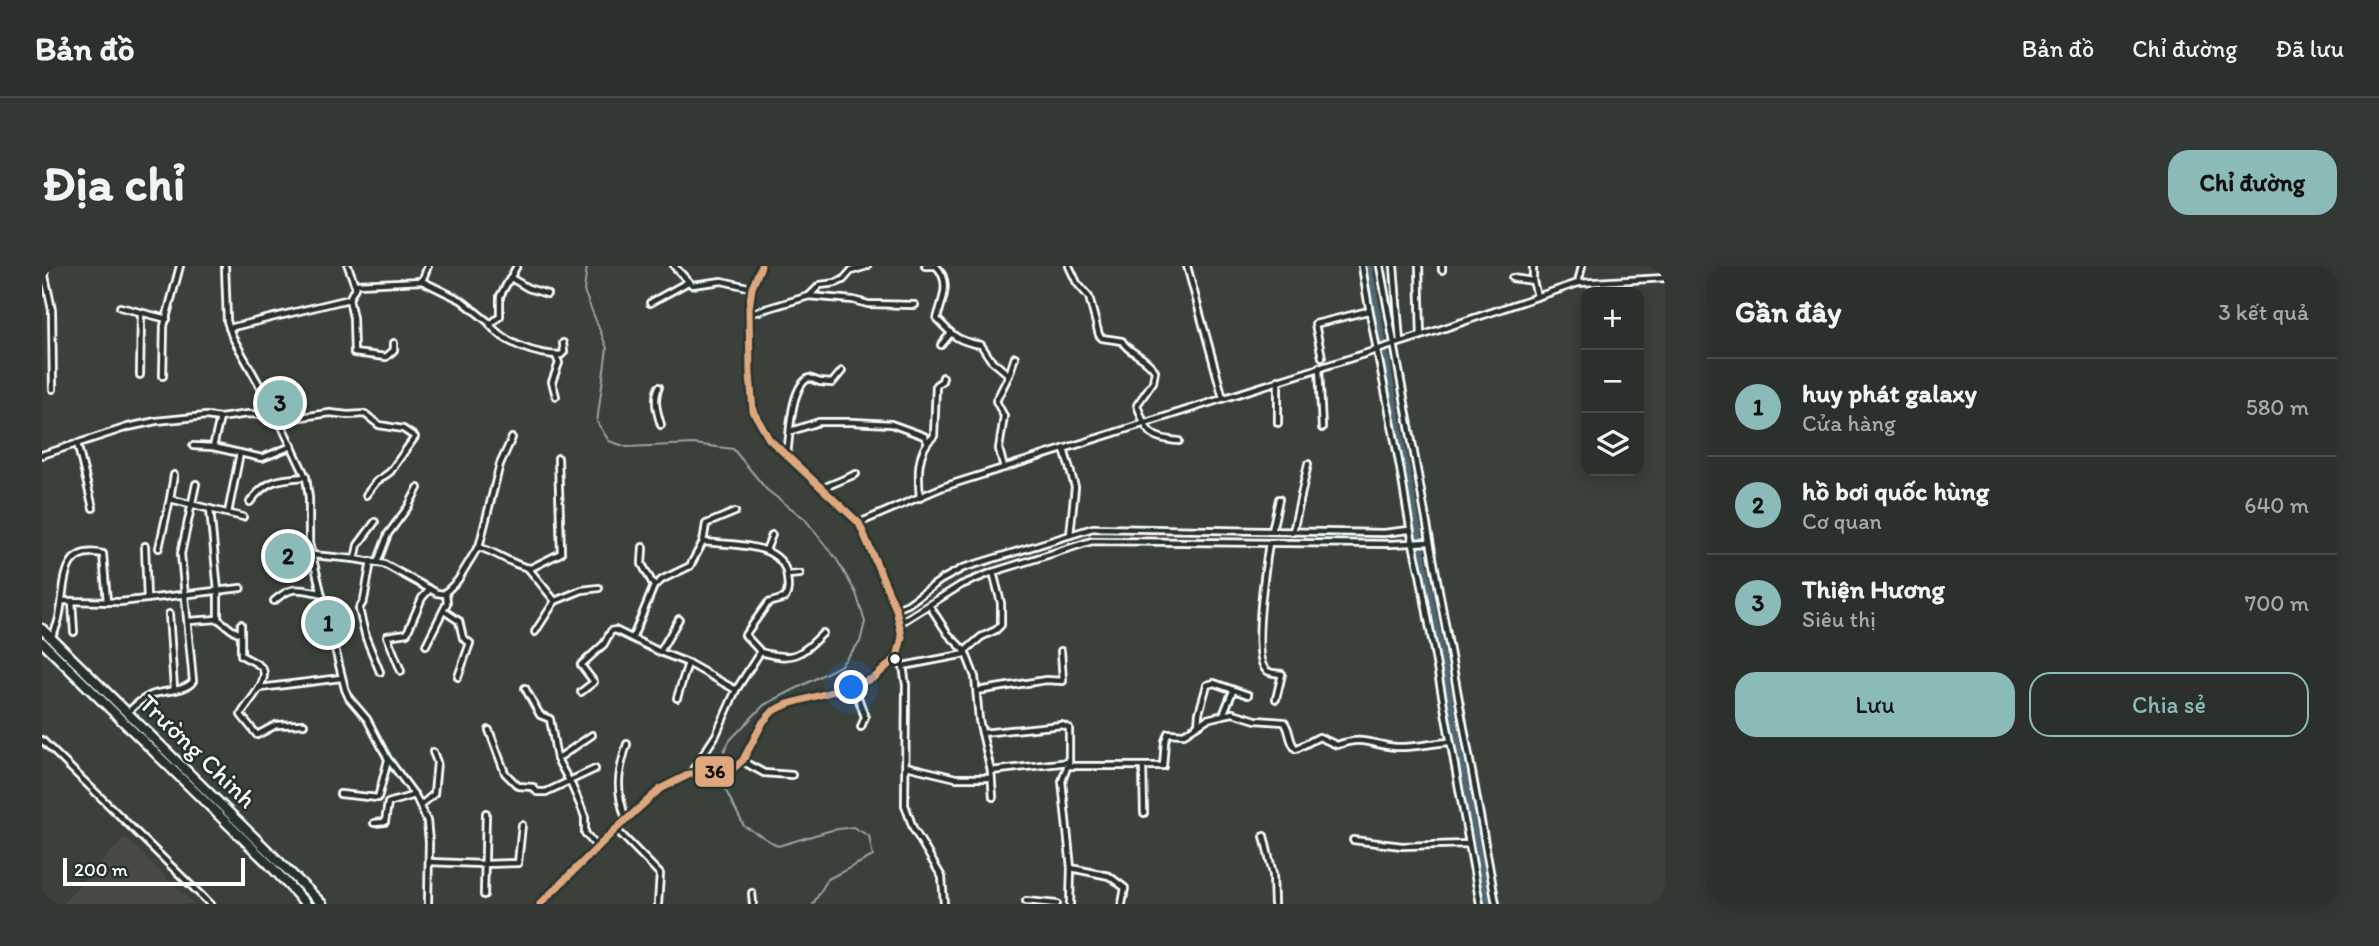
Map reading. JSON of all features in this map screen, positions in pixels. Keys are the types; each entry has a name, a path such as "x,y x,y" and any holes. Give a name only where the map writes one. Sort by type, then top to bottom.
{"highway":[{"name":"Trường Chinh","path":"42,629 46,640 306,904"},
{"name":"Trường Chinh","path":"46,640 128,712 322,904"}],"street":[{"path":"43,266 52,310 53,389"},
{"path":"163,376 164,326 180,266"},
{"path":"225,266 229,328 278,418 306,477 312,555 335,643 341,678 349,698 367,719 388,759 415,794 428,826 428,904"},
{"path":"348,266 355,285 349,299 353,318 354,353 386,357 394,350 394,343"},
{"path":"422,281 428,266"},
{"path":"489,324 500,316 500,296 517,266"},
{"path":"674,266 688,282 695,285 729,282 752,288"},
{"path":"540,904 615,829 660,789 690,774 732,770 742,761 773,711 874,678 897,657 902,637 900,623 859,523 763,431 752,406 749,314 752,288 761,266"},
{"path":"808,296 820,285 836,283 851,271 867,266"},
{"path":"925,266 936,266 945,278 945,300 937,319 966,343 981,345 991,360 1009,374"},
{"path":"1069,266 1088,297 1098,335 1122,341 1124,346 1144,358 1155,371 1153,382 1137,405 1144,423 1154,437 1179,441"},
{"path":"1187,266 1223,398"},
{"path":"1362,266 1368,311 1384,383 1480,904"},
{"path":"1380,266 1390,345 1496,904"},
{"path":"1394,266 1400,342"},
{"path":"1419,266 1420,336"},
{"path":"1533,266 1537,296"},
{"path":"1578,283 1582,266"},
{"path":"511,278 528,288 547,294"},
{"path":"1512,278 1533,281"},
{"path":"859,523 943,487 1377,350 1578,283 1665,278"},
{"path":"355,285 422,281 461,300 489,324 532,351 561,355 564,352 563,342"},
{"path":"650,303 688,282"},
{"path":"749,314 808,296 868,304 915,305"},
{"path":"229,328 349,299"},
{"path":"120,307 167,319"},
{"path":"1322,356 1315,324 1368,311"},
{"path":"140,375 141,314"},
{"path":"941,345 951,333"},
{"path":"556,355 559,363 552,382 556,396"},
{"path":"1004,468 999,449 1004,416 996,401 1015,357"},
{"path":"1319,367 1322,428"},
{"path":"787,455 795,398 802,382 809,378 830,383 842,371"},
{"path":"920,498 920,457 927,442 934,436 936,385 942,382 943,377"},
{"path":"1278,380 1278,423"},
{"path":"659,387 656,401 661,425"},
{"path":"42,455 128,427 156,421 248,414 278,418 330,413 351,416 365,414 379,425 403,429 415,437 390,472 376,482 366,495"},
{"path":"213,447 220,418"},
{"path":"790,431 819,422 891,424 925,436 927,442"},
{"path":"312,555 374,562 437,593 446,593 458,580 479,547 500,464 512,438"},
{"path":"77,443 93,508"},
{"path":"193,446 213,447 262,458 292,446"},
{"path":"1064,449 1074,487 1070,535"},
{"path":"228,513 240,453"},
{"path":"528,568 561,553 558,458"},
{"path":"1293,532 1308,464"},
{"path":"823,488 856,474"},
{"path":"159,548 174,475"},
{"path":"250,502 269,482 306,477"},
{"path":"128,712 141,699 188,687 193,681 181,554 196,484"},
{"path":"380,672 366,638 359,609 374,562 387,534 408,507 418,488"},
{"path":"170,499 243,517"},
{"path":"1272,531 1279,499"},
{"path":"210,509 218,619"},
{"path":"633,637 654,586 690,566 703,542 706,524 735,512"},
{"path":"355,559 358,545 375,522"},
{"path":"896,609 963,568 1089,529 1116,527 1384,533 1409,530"},
{"path":"1089,529 1092,541"},
{"path":"766,550 772,535"},
{"path":"900,623 961,585 993,572 1092,541 1427,542"},
{"path":"703,542 766,550 776,555 785,565 788,593 785,598 768,603 745,635 760,652 788,658 808,648 823,633"},
{"path":"1269,542 1259,623 1262,664 1265,670 1282,674 1276,699"},
{"path":"145,546 147,599"},
{"path":"479,547 528,568 555,601"},
{"path":"643,547 642,564 654,586"},
{"path":"46,640 59,625 66,568 81,554 100,553 104,558 107,602"},
{"path":"903,666 966,653 981,637 1001,625 1001,603 993,572"},
{"path":"787,575 800,574"},
{"path":"63,601 107,602 241,588"},
{"path":"536,632 555,601 582,590 599,588"},
{"path":"274,601 294,589 320,593"},
{"path":"401,671 387,636 407,633 422,598 430,589"},
{"path":"426,645 444,611 446,593"},
{"path":"72,601 74,632"},
{"path":"929,605 948,634 966,653 977,691 993,797"},
{"path":"444,611 459,621 463,638 470,643 458,677"},
{"path":"169,614 174,689"},
{"path":"189,621 218,619 241,634"},
{"path":"660,652 679,619"},
{"path":"241,624 241,655 263,669 262,683 240,714 257,735 275,725 304,724"},
{"path":"581,692 594,682 581,665 604,645 611,631 618,630 688,663 736,690"},
{"path":"977,691 1046,680 1063,681 1061,651"},
{"path":"690,774 716,735 736,690 760,652"},
{"path":"897,657 903,666 907,715 904,792 908,816 942,877 944,904"},
{"path":"677,698 688,663"},
{"path":"259,688 341,678"},
{"path":"1198,725 1207,685 1214,683 1248,695"},
{"path":"853,686 865,717 861,727"},
{"path":"525,688 540,715 550,719 557,759 570,781 585,817 585,832 597,847"},
{"path":"1223,715 1233,691"},
{"path":"991,771 1069,764 1163,766 1168,733 1182,735 1214,716 1233,713 1256,720 1284,722 1288,726 1289,739 1296,749 1319,737 1337,745 1357,740 1393,747 1450,742"},
{"path":"982,733 1066,726 1069,731 1069,764 1062,781 1071,868 1071,904"},
{"path":"489,730 505,774 513,784 522,788 533,787 539,793 553,790 595,769"},
{"path":"557,759 592,735"},
{"path":"42,740 210,904"},
{"path":"626,819 618,774 627,744"},
{"path":"421,805 433,798 435,792 437,762 433,752"},
{"path":"378,798 388,759"},
{"path":"742,761 764,773 792,775"},
{"path":"906,766 956,778 991,778"},
{"path":"1143,767 1144,813"},
{"path":"340,794 378,798 388,803 415,794"},
{"path":"374,823 385,822 388,803"},
{"path":"484,895 486,813"},
{"path":"429,862 518,863 522,825"},
{"path":"615,829 659,871 661,881 657,895 658,904"},
{"path":"1264,836 1273,874 1274,904"},
{"path":"1353,840 1402,846 1469,844"},
{"path":"1071,868 1113,878 1125,888 1122,904"},
{"path":"752,892 753,904"},
{"path":"1026,901 1057,904"}],"shaded area":[{"path":"125,837 194,904 62,904"}],"waterway":[{"path":"587,266 584,291 607,348 597,422 609,441 627,447 694,444 733,449 767,490 804,518 837,560 856,593 865,622 860,642 840,666 764,705 730,740 722,755 725,789 744,826 778,846 832,830 853,827 869,836 873,856 828,879 813,904"},
{"path":"1369,266 1488,904"}],"transit line":[{"name":"36","path":"540,904 660,789 690,774 732,770 743,760 763,722 773,711 874,678 897,657 902,637 896,609 859,523 769,439 753,411 749,308 752,288 761,266"}],"place":[{"name":"Thiện Hương","path":"280,403"},
{"name":"hồ bơi quốc hùng","path":"288,556"},
{"name":"huy phát galaxy","path":"328,623"}]}
